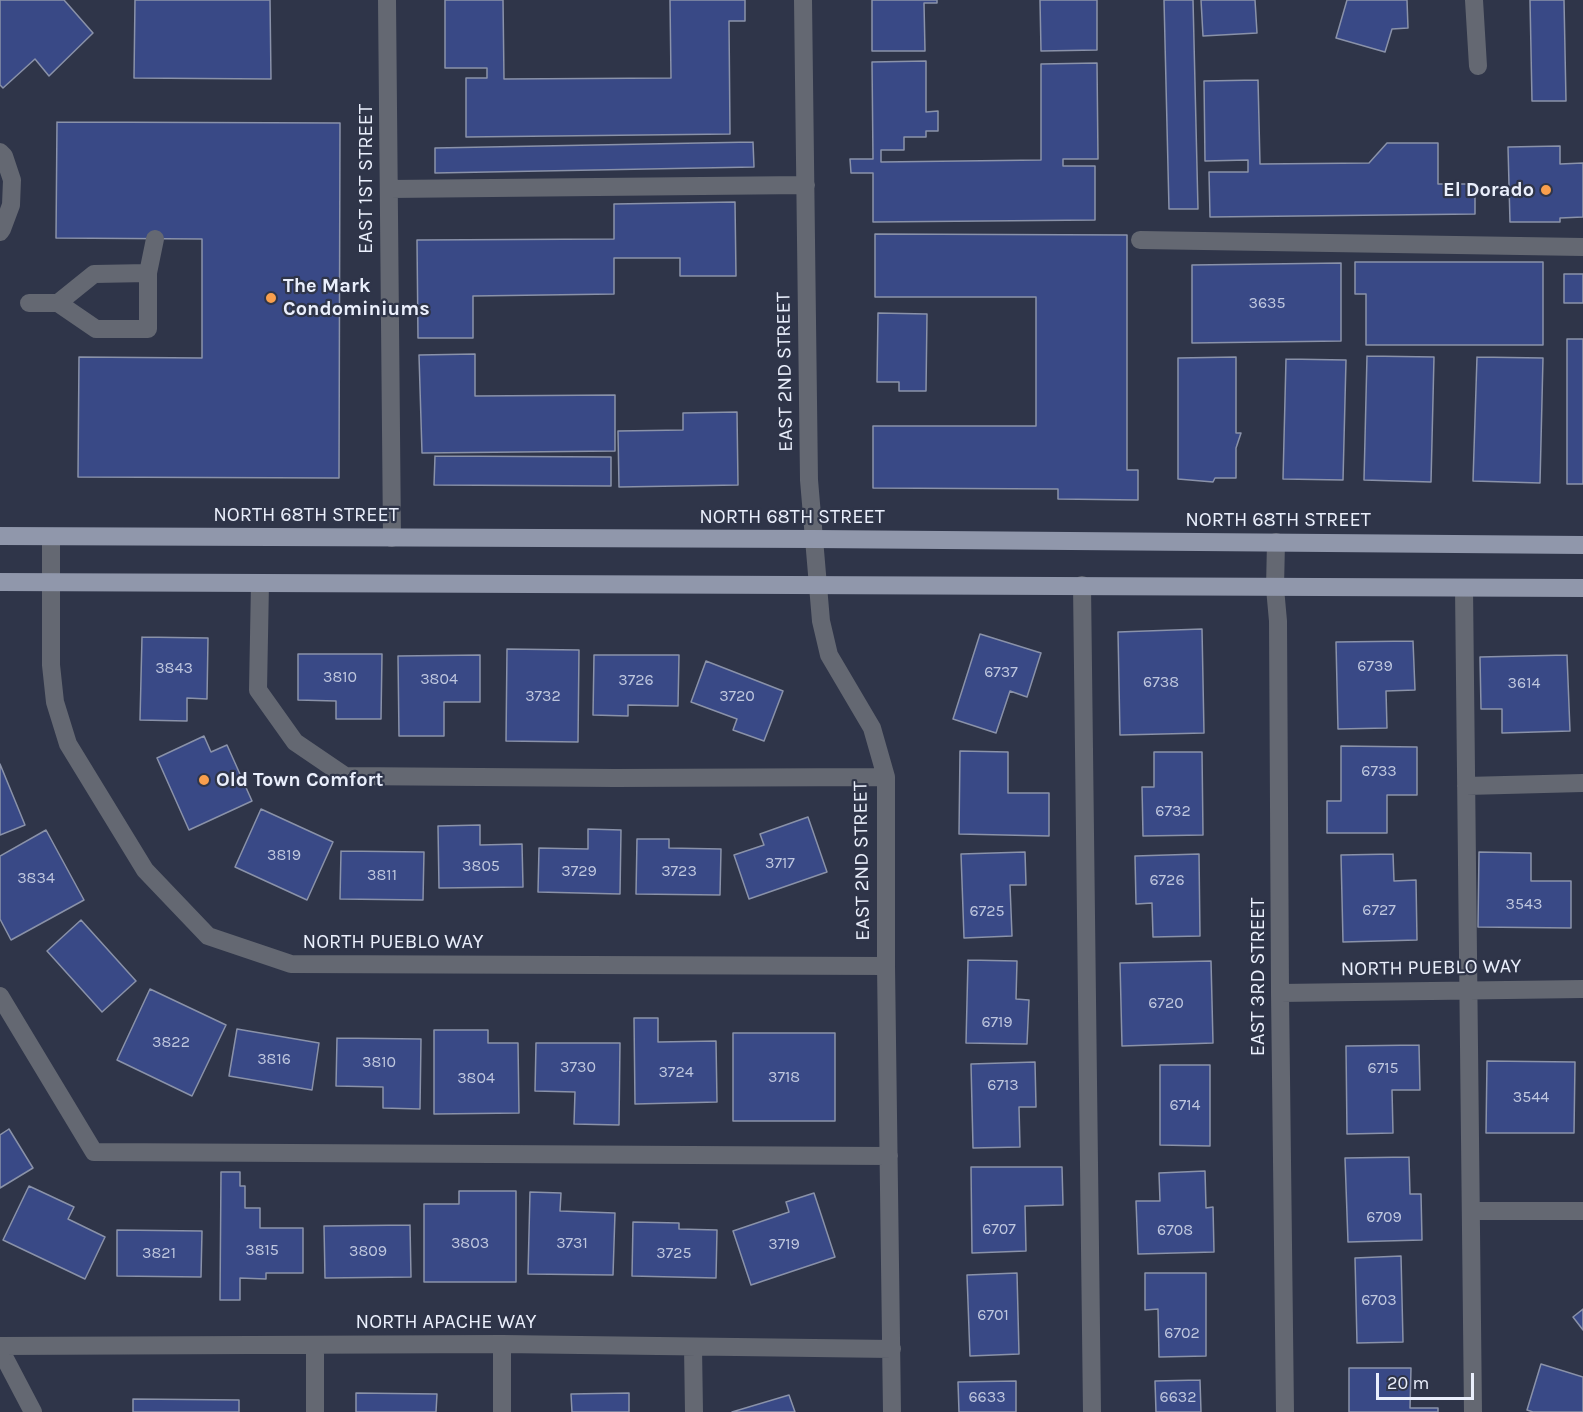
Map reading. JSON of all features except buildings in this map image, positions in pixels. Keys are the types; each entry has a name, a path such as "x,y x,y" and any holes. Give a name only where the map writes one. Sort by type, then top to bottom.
{"main road":[{"name":"NORTH 68TH STREET","path":"0,537 814,539 1583,545"},
{"path":"0,582 1583,588"}],"street":[{"name":"EAST 1ST STREET","path":"387,0 392,538"},
{"name":"EAST 2ND STREET","path":"803,0 809,480 821,621 829,655 872,728 886,777 892,1412"},
{"path":"1474,0 1478,66"},
{"path":"0,152 4,156 12,180 11,205 0,232"},
{"path":"389,189 806,185"},
{"path":"29,303 58,303 96,329 148,329 148,273 154,239"},
{"path":"1140,240 1583,247"},
{"path":"58,303 94,274 148,273"},
{"name":"NORTH PUEBLO WAY","path":"51,537 51,665 55,702 68,744 145,870 208,936 291,964 886,966"},
{"name":"EAST 3RD STREET","path":"1276,542 1285,1412"},
{"path":"260,584 258,690 295,742 345,776 886,777"},
{"path":"1082,585 1092,1412"},
{"path":"1464,588 1473,1412"},
{"path":"1466,786 1583,783"},
{"name":"NORTH PUEBLO WAY","path":"1280,993 1583,989"},
{"path":"0,996 94,1152 889,1156"},
{"path":"1471,1211 1583,1210"},
{"path":"502,1344 502,1412"},
{"name":"NORTH APACHE WAY","path":"0,1348 502,1344 892,1349"},
{"path":"315,1345 315,1412"},
{"path":"693,1347 694,1412"},
{"path":"0,1348 33,1412"}],"place":[{"name":"El Dorado","path":"1546,190"},
{"name":"The Mark Condominiums","path":"271,298"},
{"name":"Old Town Comfort","path":"204,780"}]}
